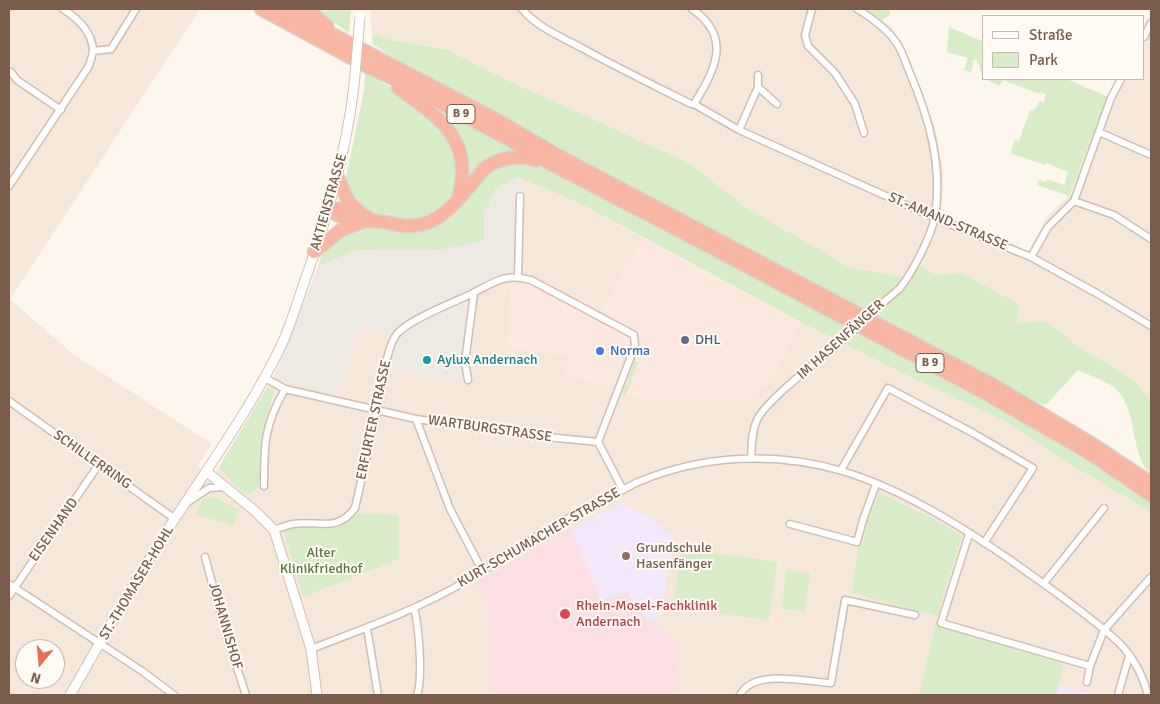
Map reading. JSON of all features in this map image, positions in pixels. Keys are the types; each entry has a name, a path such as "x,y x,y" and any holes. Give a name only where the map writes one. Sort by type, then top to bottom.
{"highway":[{"name":"B 9","path":"261,9 551,164 986,392 1091,454 1151,495"},
{"name":"B 9","path":"284,9 495,119 566,159 984,380 1094,445 1151,483"},
{"path":"306,9 351,45"},
{"path":"370,68 420,103 450,132 458,144 462,157 463,176 459,197"},
{"path":"327,209 341,218 366,218 402,226 421,225 445,213 485,168 502,158 513,156 551,164"},
{"path":"338,178 348,201 366,218"},
{"path":"314,252 341,230 366,218"}],"street":[{"path":"9,186 12,176 61,110 89,66 93,51 88,33 73,16 62,9"},
{"path":"93,51 111,48 136,9"},
{"name":"ST.-AMAND-STRASSE","path":"522,9 526,14 553,33 626,72 694,104 739,130 934,218 1031,257 1151,326"},
{"path":"692,9 704,17 715,33 718,54 709,80 694,104"},
{"path":"812,9 805,35 808,46 835,73 854,104 864,133"},
{"name":"IM HASENFÄNGER","path":"752,459 754,429 762,412 898,290 907,279 923,247 934,218 937,194 936,157 927,120 915,84 898,46 884,29 857,9"},
{"name":"AKTIENSTRASSE","path":"207,472 265,378 282,344 314,252 338,178 350,119 360,13"},
{"path":"1145,35 1151,23"},
{"path":"11,72 17,80 61,110"},
{"path":"739,130 758,87 758,75"},
{"path":"1031,257 1048,227 1074,202 1111,98 1120,80"},
{"path":"758,87 778,104"},
{"path":"1099,132 1151,155"},
{"path":"520,196 518,277 539,284 634,335 635,346 598,442 623,490"},
{"path":"1074,202 1114,215 1151,239"},
{"name":"ERFURTER STRASSE","path":"274,530 293,524 338,523 348,517 355,508 378,411 391,345 396,334 402,328 502,278 518,277"},
{"path":"468,380 466,362 474,293"},
{"path":"264,486 264,456 269,420 285,389 265,378"},
{"path":"841,470 888,388 973,433 1033,468 984,543"},
{"name":"WARTBURGSTRASSE","path":"285,389 416,419 538,436 598,442"},
{"name":"SCHILLERRING","path":"9,401 175,519"},
{"path":"416,419 450,509 482,570"},
{"name":"KURT-SCHUMACHER-STRASSE","path":"311,649 414,608 467,581 551,528 635,483 692,464 726,459 752,459 810,463 841,470 876,484 931,511 1044,583 1104,630 1124,648 1149,692"},
{"name":"EISENHAND","path":"9,596 11,586 99,464"},
{"path":"207,472 255,511 274,530 311,649 317,695"},
{"name":"ST.-THOMASER-HOHL","path":"70,695 117,613 175,519 207,472"},
{"path":"790,524 857,542 862,520 876,484"},
{"path":"187,502 209,488 226,487"},
{"path":"1044,583 1104,508"},
{"path":"969,534 941,623 1090,666"},
{"name":"JOHANNISHOF","path":"205,557 228,641 246,695"},
{"path":"1087,682 1090,666 1104,630 1151,577"},
{"path":"11,586 142,671 174,695"},
{"path":"740,695 742,691 754,682 770,678 831,683 845,600 915,615"},
{"path":"414,608 418,631 420,684 417,695"},
{"path":"367,628 378,695"},
{"path":"1118,695 1129,656"}],"shaded area":[{"path":"9,9 200,9 10,299 73,354 212,444 197,467 214,475 275,374 286,381 357,336 362,325 390,334 381,369 471,299 510,280 515,274 518,177 581,204 643,238 598,319 583,312 507,347 571,355 565,373 614,388 611,397 764,388 801,322 898,371 1006,422 1073,466 1151,512 1151,695 1056,695 1058,685 935,625 919,695 9,695"},
{"path":"370,9 864,9 892,27 935,126 943,171 941,214 1028,251 1049,214 1069,196 1108,97 1117,80 1145,80 1145,29 1151,19 1151,401 1134,380 1078,346 1050,324 1017,323 961,273 937,275 919,265 911,278 851,268 744,206 691,164 488,71 448,50 393,40 372,34"},
{"path":"518,177 515,274 511,280 471,299 461,381 381,369 390,334 362,325 336,395 286,381 275,374 318,267 354,251 393,249 484,214 496,188"},
{"path":"643,238 801,322 764,388 743,402 611,397 613,388 565,373 571,355 507,347 511,280 527,282 598,319"},
{"name":"Grundschule Hasenfänger","path":"621,503 656,521 673,536 663,604 657,619 649,622 633,605 627,592 601,601 570,529"},
{"name":"Rhein-Mosel-Fachklinik Andernach","path":"570,529 601,601 627,592 633,605 649,622 679,641 677,695 491,695 488,603 475,583"},
{"path":"1058,685 1094,695 1056,695"}],"green space":[{"path":"313,9 351,9 349,33 318,12"},
{"path":"864,9 890,9 890,15 882,20"},
{"path":"949,27 982,41 982,73 976,59 972,61 971,72 964,70 968,58 947,52"},
{"path":"372,34 393,40 448,50 488,71 691,164 744,206 851,268 911,278 919,265 937,275 961,273 1019,304 1017,323 1042,321 1050,324 1078,346 1134,380 1151,401 1151,474 1139,456 1128,409 1123,398 1109,384 1078,370 1046,405 1028,401 411,70 373,44"},
{"path":"365,72 416,103 455,145 461,179 451,202 431,218 403,222 372,213 361,208 346,190 346,177 364,91"},
{"path":"987,80 1003,80 999,86"},
{"path":"1003,80 1069,80 1108,97 1069,196 1037,185 1039,180 1046,182 1047,179 1064,185 1068,172 1046,163 1045,165 1010,153 1015,140 1019,141 1030,110 1034,111 1040,101 1044,102 1046,94 1040,92 1039,94"},
{"path":"427,103 520,152 467,185 467,174"},
{"path":"524,160 541,165 677,237 704,247 1071,446 1151,500 1151,512 1073,466 1006,422 898,371 801,322 581,204 518,177 496,188 484,214 484,241 438,250 393,249 354,251 318,267 321,255 335,238 364,225 413,230 487,171"},
{"path":"634,361 638,362 626,396 622,395"},
{"path":"268,386 274,390 261,439 259,486 248,495 232,483 219,467"},
{"path":"880,493 930,517 962,536 937,616 852,593 859,543 863,544 867,521"},
{"path":"215,497 239,510 233,525 196,515 204,498"},
{"name":"Alter Klinikfriedhof","path":"354,513 399,515 399,559 303,597 283,530 294,526 339,525 349,519"},
{"path":"681,549 777,562 769,620 673,607"},
{"path":"786,570 810,573 805,611 782,609"},
{"path":"935,625 1064,661 1056,695 919,695"}],"place":[{"name":"DHL","path":"685,340"},
{"name":"Norma","path":"600,351"},
{"name":"Aylux Andernach","path":"427,360"},
{"name":"Grundschule Hasenfänger","path":"626,556"},
{"name":"Rhein-Mosel-Fachklinik Andernach","path":"565,614"}]}
